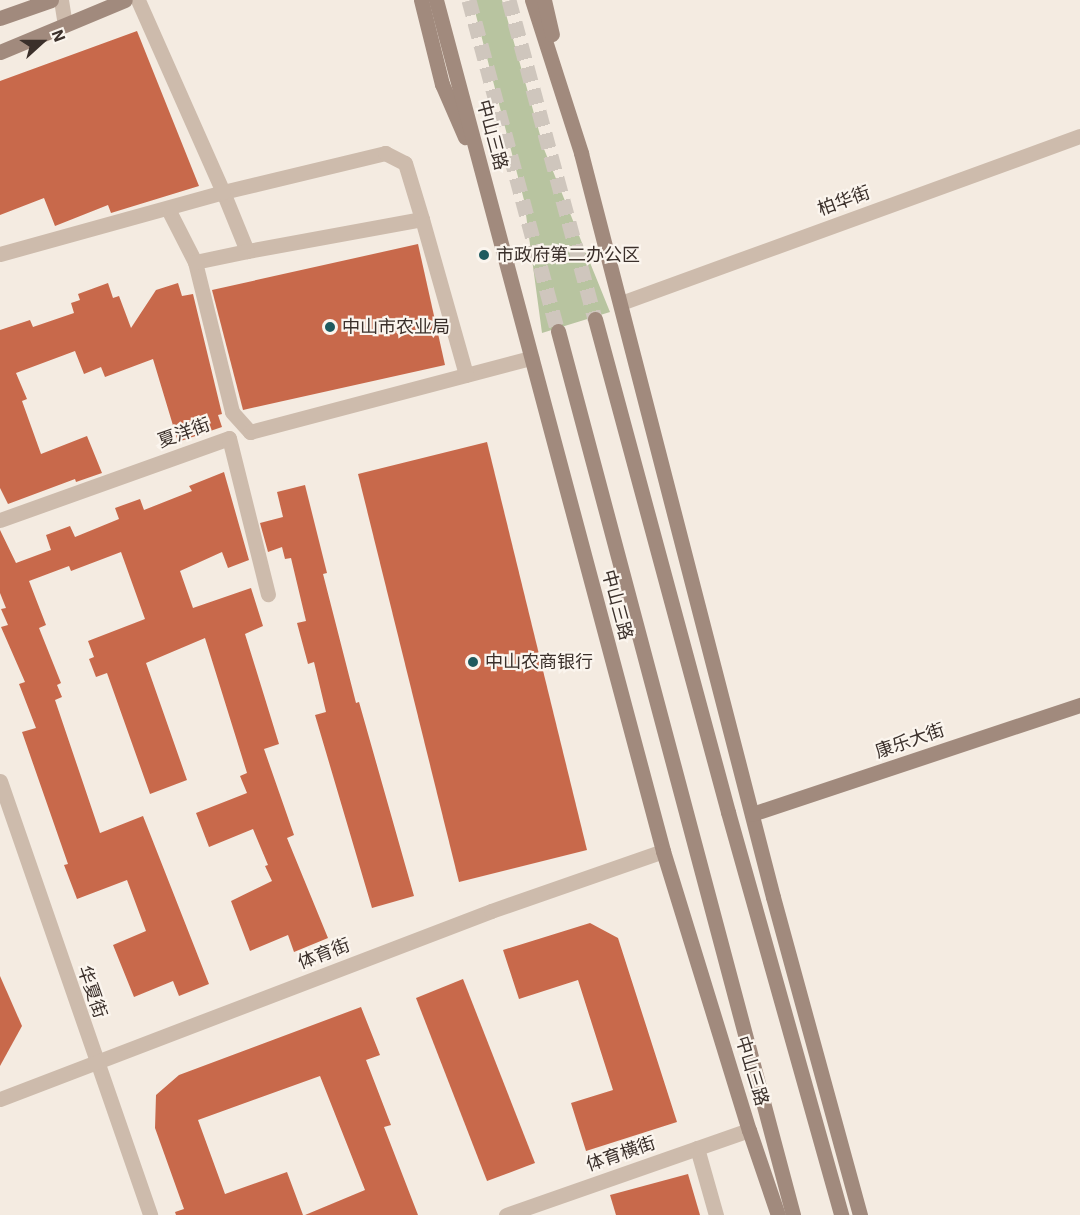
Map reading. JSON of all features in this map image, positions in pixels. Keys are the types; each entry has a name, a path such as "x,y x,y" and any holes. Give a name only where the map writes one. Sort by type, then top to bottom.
{"main road":[{"path":"0,18 51,0"},
{"path":"0,52 125,0"},
{"path":"421,0 442,84 484,180"},
{"name":"中山三路","path":"436,0 663,851 749,1130 778,1215"},
{"path":"532,0 581,153"},
{"path":"544,0 581,153 752,814 860,1215"},
{"path":"595,319 728,812 841,1215"},
{"name":"中山三路","path":"558,331 793,1215"},
{"name":"康乐大街","path":"752,814 1080,705"}],"street":[{"path":"60,0 65,25"},
{"path":"138,0 247,251"},
{"name":"柏华街","path":"621,303 1080,136"},
{"path":"0,254 223,192 385,153 405,163 466,375"},
{"path":"168,209 195,262 232,412 250,432 531,358"},
{"path":"195,262 422,219"},
{"name":"夏洋街","path":"0,520 229,438 268,594"},
{"name":"华夏街","path":"0,781 150,1215"},
{"name":"体育街","path":"0,1099 491,911 663,851"},
{"name":"体育横街","path":"507,1215 749,1130"},
{"path":"697,1148 716,1215"}],"green space":[{"path":"472,0 502,0 544,149 610,312 542,333 524,200"}],"building":[{"path":"137,31 199,186 111,213 108,205 55,226 44,198 0,215 0,81"},
{"name":"中山市农业局","path":"418,244 445,365 243,410 212,290"},
{"path":"108,283 113,298 119,296 131,328 156,290 178,283 182,296 193,294 222,414 218,415 222,427 178,442 153,359 105,377 101,367 84,374 75,351 16,373 27,399 22,401 41,454 87,436 102,473 76,482 75,479 8,504 0,488 0,330 30,320 33,327 74,313 71,303 80,300 78,294"},
{"name":"中山农商银行","path":"487,442 587,850 459,882 358,474"},
{"path":"224,472 249,560 228,568 222,552 180,571 193,608 251,588 263,626 245,634 279,744 264,749 294,835 287,838 328,938 294,952 288,935 250,951 231,901 272,881 265,866 268,865 253,829 209,847 196,813 247,793 240,776 247,773 205,638 146,663 187,780 150,794 107,673 96,677 89,659 94,657 88,641 145,619 121,552 71,571 69,566 29,581 46,625 39,628 61,683 57,685 62,697 55,700 100,833 143,816 209,984 179,996 173,981 134,997 113,945 146,931 127,880 77,899 64,865 68,864 22,732 36,728 19,684 25,682 1,627 8,625 1,609 6,608 0,593 0,530 16,563 51,550 46,535 70,526 75,537 119,519 115,508 140,499 144,510 192,491 189,486"},
{"path":"305,485 327,573 323,574 356,703 359,702 414,896 372,908 315,715 326,712 314,662 308,664 297,623 306,621 291,558 285,559 282,547 268,552 260,523 283,517 277,492"},
{"path":"590,923 618,938 677,1122 586,1151 571,1103 613,1090 578,980 519,999 503,950"},
{"path":"0,976 22,1026 0,1066"},
{"path":"463,979 535,1163 487,1181 416,998"},
{"path":"361,1007 380,1055 366,1060 391,1125 384,1127 418,1215 305,1215 365,1190 320,1076 198,1120 225,1194 287,1172 303,1215 176,1215 175,1212 184,1209 155,1128 156,1095 179,1075"},
{"path":"688,1174 700,1215 616,1215 610,1195"}],"tunnel":[{"path":"469,0 558,331"},
{"path":"509,0 595,319"}],"place":[{"name":"市政府第二办公区","path":"484,255"},
{"name":"中山市农业局","path":"330,327"},
{"name":"中山农商银行","path":"473,662"}]}
